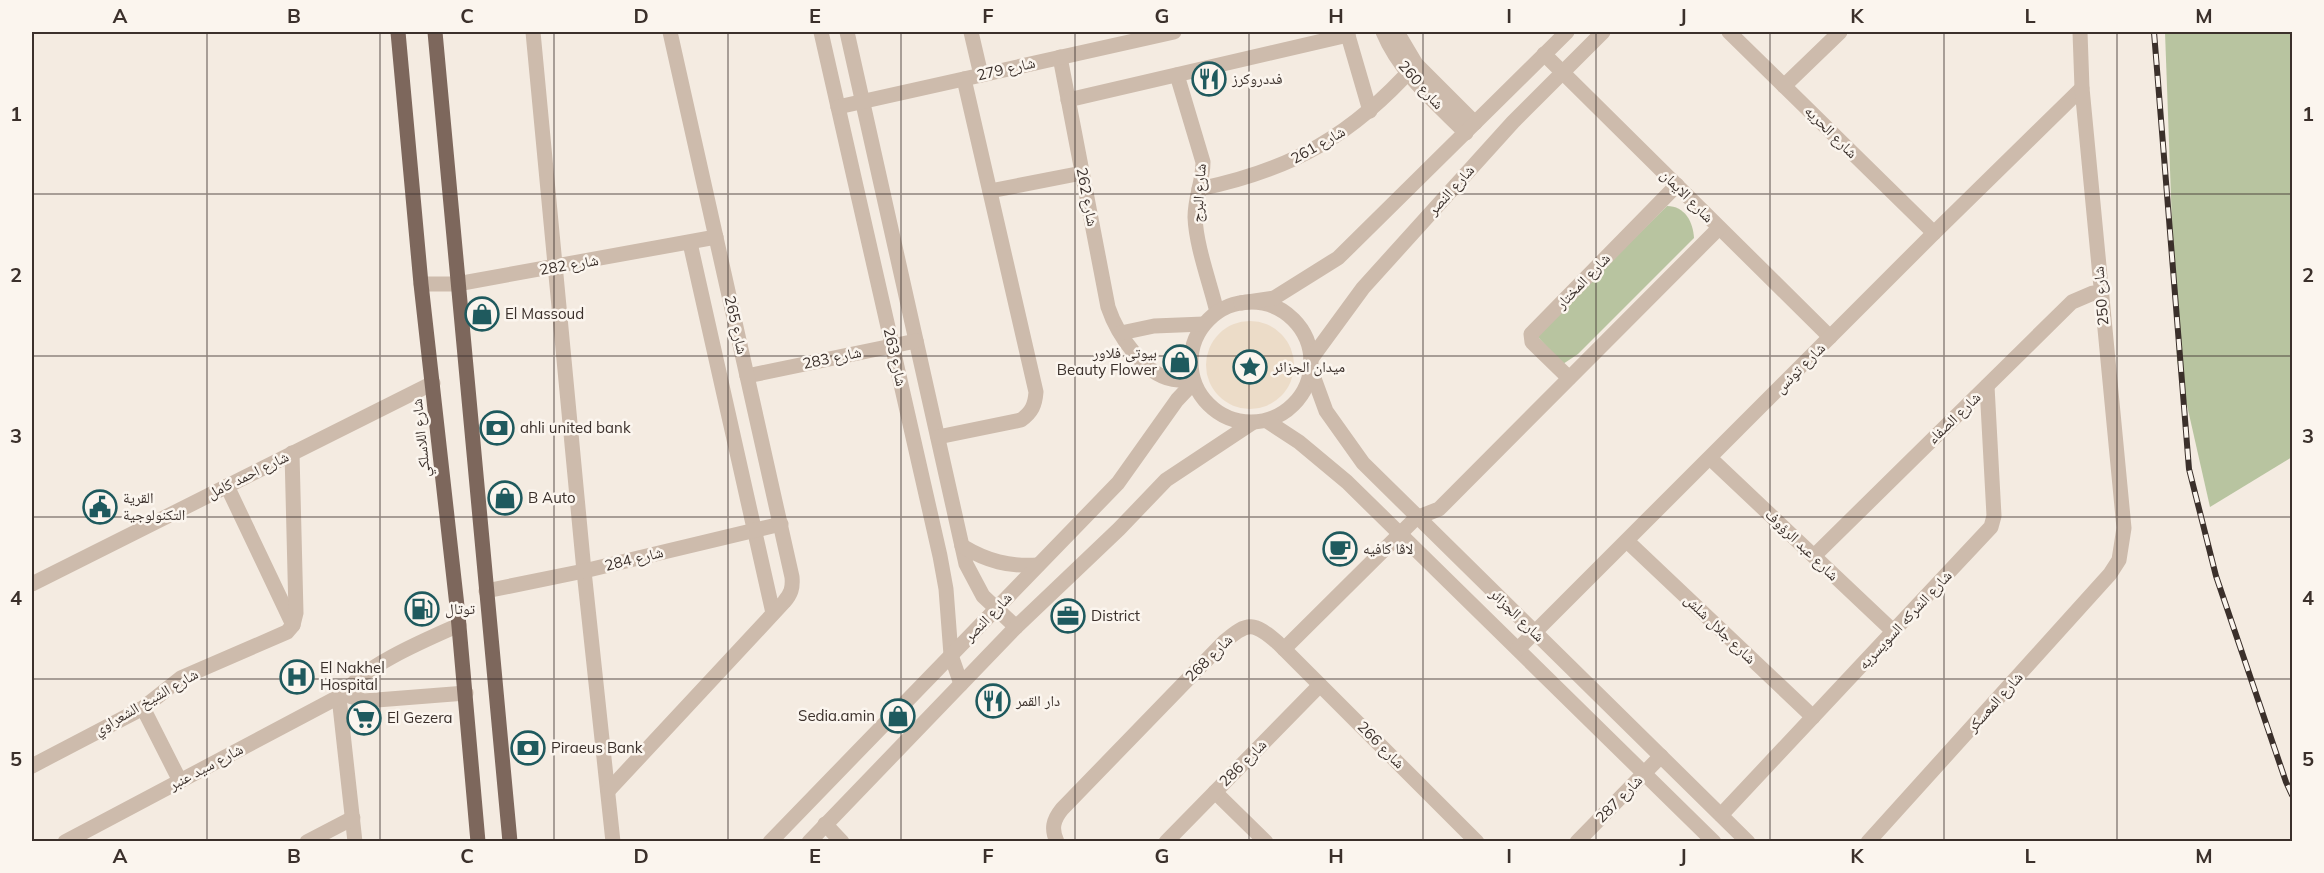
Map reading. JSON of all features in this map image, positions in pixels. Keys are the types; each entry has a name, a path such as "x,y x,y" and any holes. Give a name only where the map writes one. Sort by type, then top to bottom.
{"main road":[{"name":"شارع اللاسلكي","path":"398,32 421,284 434,383 466,693 478,842"},
{"path":"435,32 510,842"}],"street":[{"path":"533,32 584,571 614,842"},
{"name":"شارع 265","path":"608,791 790,595 793,586 670,32"},
{"name":"شارع 263","path":"821,32 946,589 951,656 961,684"},
{"name":"شارع 263","path":"847,32 966,564 983,596 1016,627"},
{"path":"971,32 981,75"},
{"name":"شارع 279","path":"838,107 1174,32"},
{"name":"شارع 260","path":"1383,32 1394,55 1412,69 1470,128"},
{"name":"شارع 260","path":"1397,32 1412,69"},
{"name":"شارع النصر","path":"1241,303 1274,298 1338,258 1567,32"},
{"name":"شارع النصر","path":"1311,365 1363,288 1513,122 1603,32"},
{"name":"شارع الحريه","path":"1729,32 1934,233"},
{"path":"1784,86 1840,32"},
{"name":"شارع 250","path":"2080,32 2082,88 2124,528 2119,560"},
{"path":"1068,100 1347,33 1370,111"},
{"name":"شارع الايمان","path":"1544,54 1830,338"},
{"name":"شارع 262","path":"1059,57 1113,323 1131,349 1151,368 1176,380 1193,381"},
{"name":"شارع 261","path":"1199,189 1239,181 1281,166 1322,146 1370,111 1412,69"},
{"name":"شارع البرج","path":"1177,75 1203,162 1203,176 1196,208 1196,228 1217,312"},
{"path":"938,437 1021,420 1030,413 1035,403 1036,392 964,79"},
{"name":"شارع تونس","path":"1518,650 2082,88"},
{"path":"990,191 1082,173"},
{"name":"شارع المختار","path":"1569,378 1532,342 1531,334 1677,185"},
{"path":"1284,649 1416,518 1439,509 1719,228"},
{"name":"شارع 282","path":"421,284 458,284 716,237"},
{"name":"شارع 265","path":"690,243 773,613"},
{"name":"شارع الصفاء","path":"1814,556 2072,302 2093,293 2101,296"},
{"path":"1258,302 1275,306 1289,315 1301,328 1308,343 1311,365 1307,384 1296,402 1280,416 1259,422 1233,421 1216,412 1202,399 1193,381 1190,360 1194,341 1204,324 1217,312 1241,303 1258,302"},
{"path":"1121,333 1154,326 1204,324"},
{"name":"شارع 283","path":"747,376 916,341"},
{"name":"شارع الجزائر","path":"1311,365 1326,411 1343,438 1363,463 1416,518 1748,842"},
{"name":"شارع النصر","path":"770,842 1118,483 1193,381"},
{"name":"شارع احمد كامل","path":"32,584 434,383"},
{"name":"شارع الشركه السويسريه","path":"1721,815 1991,527 1994,516 1987,386"},
{"name":"شارع النصر","path":"810,841 1016,627 1119,529 1166,480 1259,422"},
{"name":"شارع الجزائر","path":"1259,422 1299,442 1339,475 1714,842"},
{"path":"292,453 296,613 293,625"},
{"name":"شارع عبد الرؤوف","path":"1710,458 1894,632"},
{"path":"227,486 293,625"},
{"name":"شارع 284","path":"486,591 584,571 780,524"},
{"name":"شارع جلال شلش","path":"1627,541 1813,717"},
{"path":"962,546 998,563 1018,566 1038,565"},
{"name":"شارع المعسكر","path":"1868,842 2110,574 2119,560"},
{"name":"شارع الشيخ الشعراوي","path":"33,761 143,708 182,678 286,632 293,625"},
{"name":"شارع سيد عنبر","path":"65,842 343,695 354,681 366,672 459,625"},
{"name":"شارع 268","path":"1057,842 1053,823 1062,809 1231,635 1239,629 1258,627 1284,649"},
{"name":"شارع 266","path":"1284,649 1477,842"},
{"name":"شارع 286","path":"1166,842 1320,685"},
{"path":"356,842 343,695 364,701 466,693"},
{"path":"143,708 180,781"},
{"name":"شارع 287","path":"1577,842 1661,756"},
{"path":"1215,792 1266,842"},
{"path":"307,842 353,818"},
{"path":"825,824 843,842"}],"green space":[{"path":"2165,32 2292,32 2292,457 2210,507 2177,361"},
{"path":"1667,206 1679,209 1687,216 1694,238 1578,354 1563,364 1536,335"}],"shaded area":[{"name":"ميدان الجزائر","path":"1250,321 1267,325 1281,334 1290,348 1294,365 1290,382 1281,396 1267,405 1250,409 1233,405 1219,396 1210,382 1206,365 1210,348 1219,334 1233,325"}],"railway":[{"path":"2154,32 2189,469 2216,576 2292,795"}],"place":[{"name":"فددروكرز","path":"1209,79"},
{"name":"El Massoud","path":"482,314"},
{"name":"بيوتى فلاور Beauty Flower","path":"1180,362"},
{"name":"ميدان الجزائر","path":"1250,367"},
{"name":"ahli united bank","path":"497,428"},
{"name":"B Auto","path":"505,498"},
{"name":"القرية التكنولوجية","path":"100,507"},
{"name":"لاڤا كافيه","path":"1340,549"},
{"name":"توتال","path":"422,609"},
{"name":"District","path":"1068,616"},
{"name":"El Nakhel Hospital","path":"297,677"},
{"name":"دار القمر","path":"993,701"},
{"name":"Sedia.amin","path":"898,716"},
{"name":"El Gezera","path":"364,718"},
{"name":"Piraeus Bank","path":"528,748"}]}
